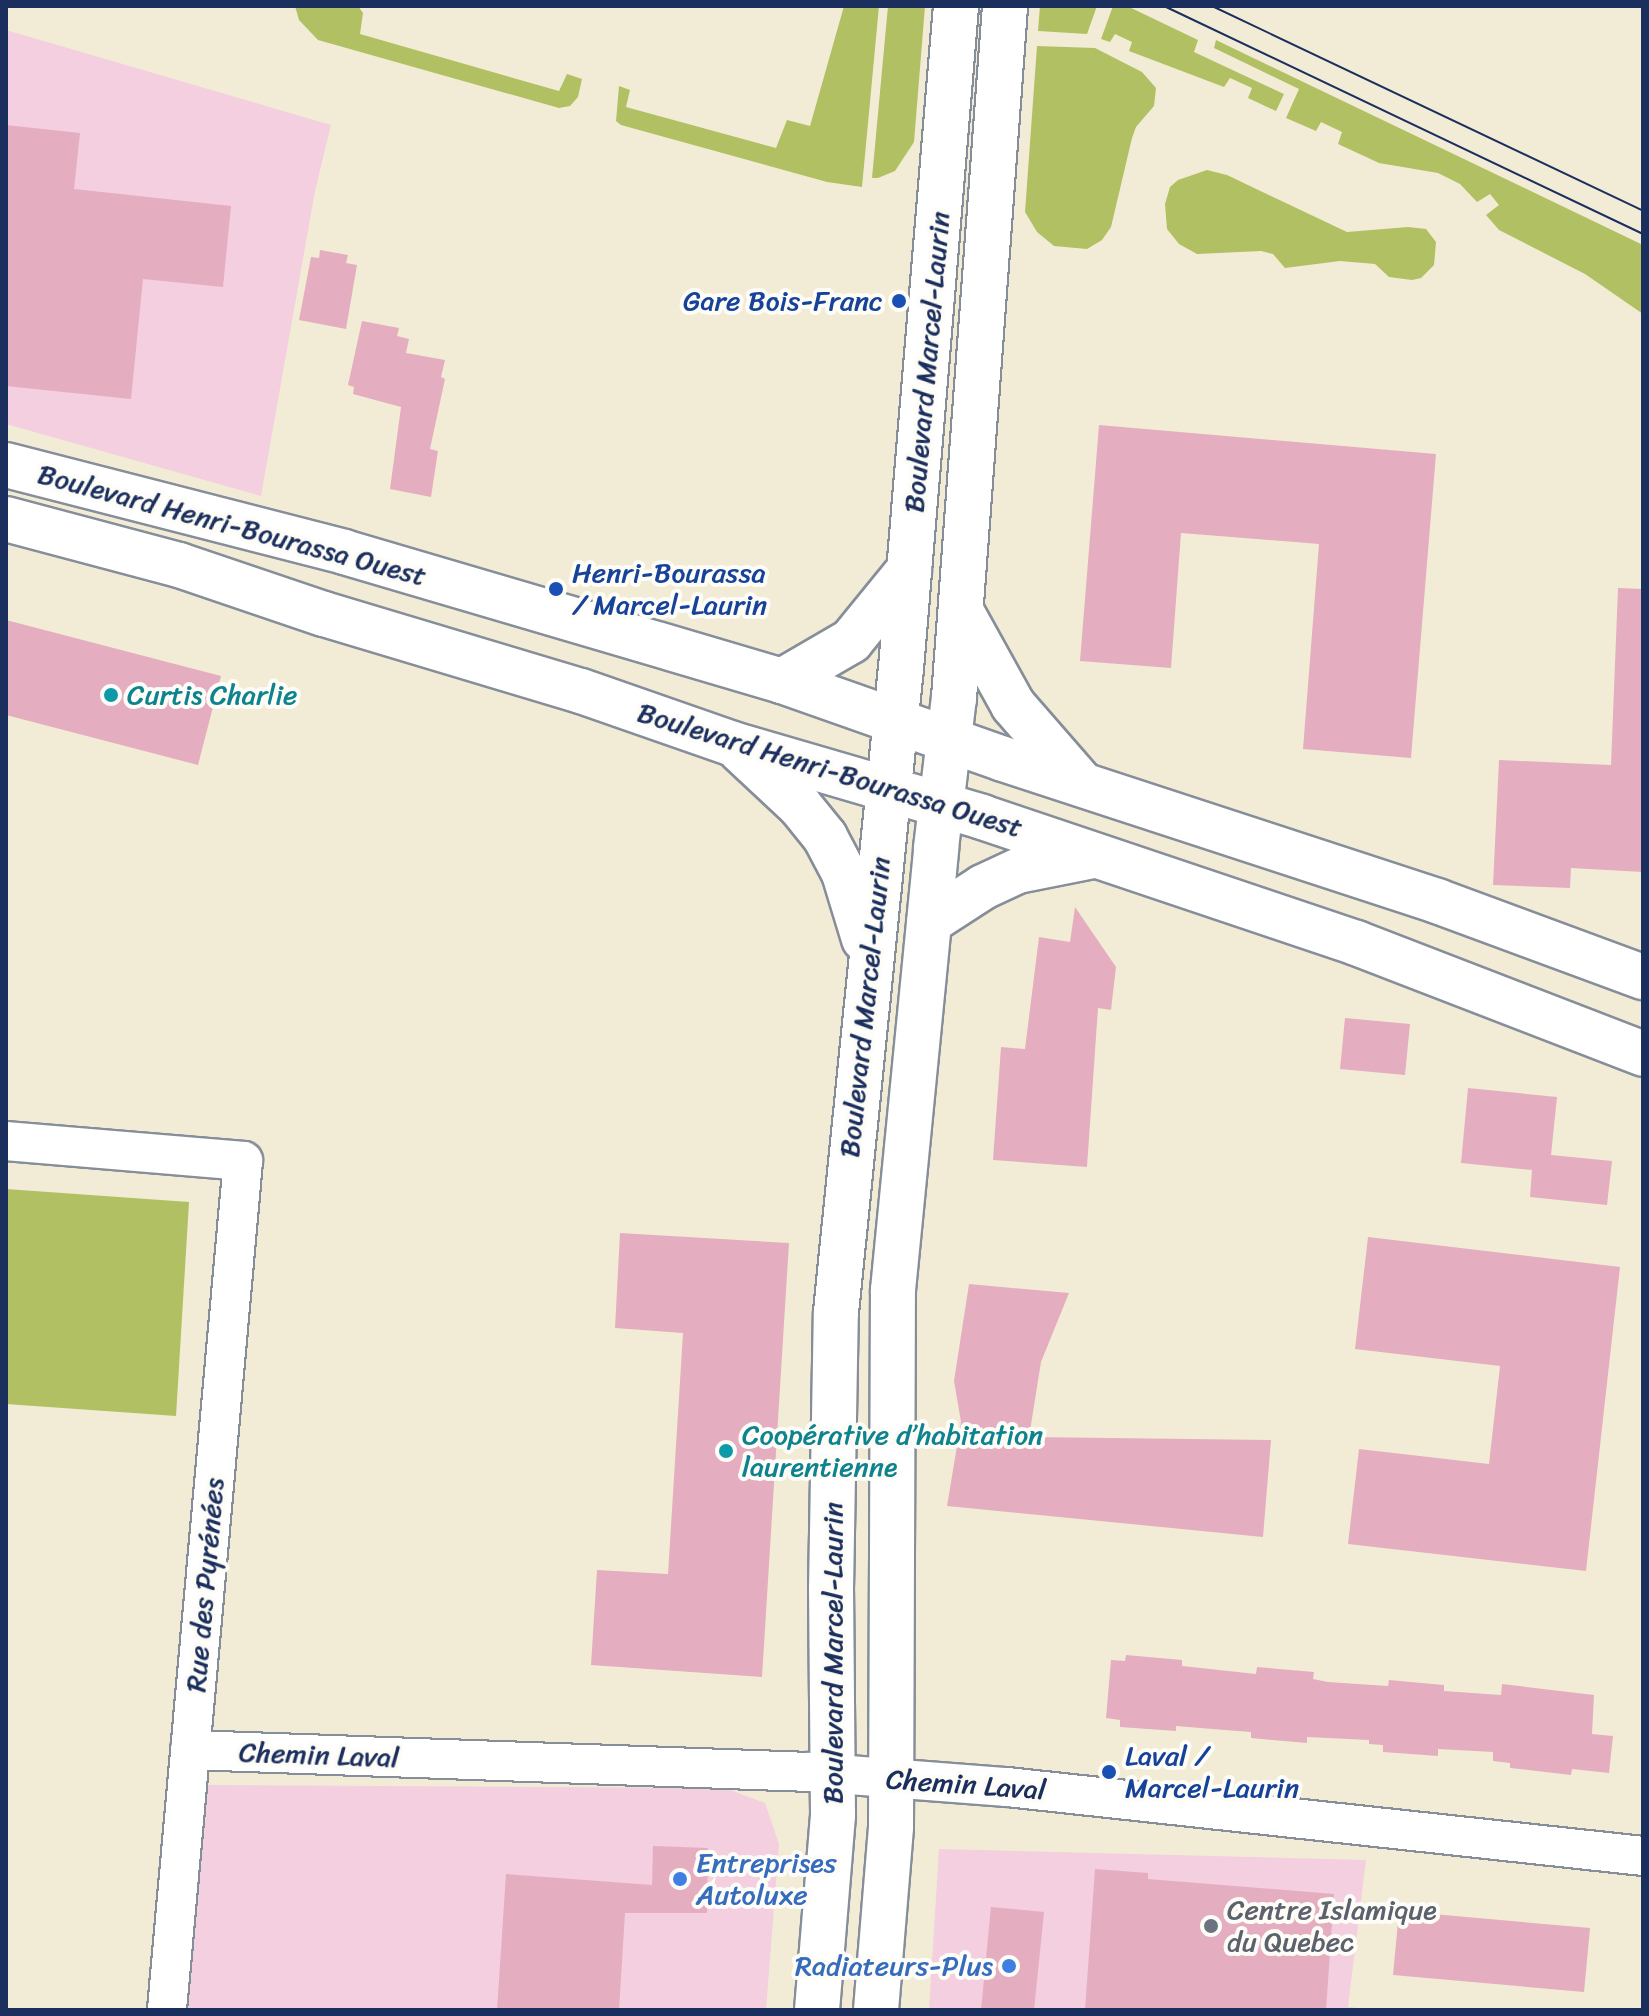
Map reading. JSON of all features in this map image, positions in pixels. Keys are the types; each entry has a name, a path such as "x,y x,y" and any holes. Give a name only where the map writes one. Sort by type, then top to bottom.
{"main road":[{"name":"Boulevard Marcel-Laurin","path":"817,2010 833,1815 834,1346 869,956 909,570 956,6"},
{"name":"Boulevard Marcel-Laurin","path":"876,2010 891,1827 892,1301 961,611 1005,6"},
{"name":"Boulevard Henri-Bourassa Ouest","path":"6,465 344,552 782,681 949,740 1425,897 1643,977"},
{"name":"Boulevard Henri-Bourassa Ouest","path":"6,519 179,565 324,614 581,691 733,744 942,804 1356,943 1643,1054"},
{"path":"782,681 851,641 909,570"},
{"path":"961,611 1013,705 1082,784"},
{"path":"733,744 800,806 825,837 844,873 869,956"},
{"path":"929,922 983,887 1018,871 1097,855"}],"street":[{"name":"Rue des Pyrénées","path":"6,1141 243,1161 167,2010"},
{"name":"Chemin Laval","path":"190,1750 833,1775 1007,1787 1643,1856"}],"shaded area":[{"path":"6,30 331,125 315,191 261,496 6,424"},
{"path":"208,1785 725,1788 765,1803 779,1844 766,2010 188,2010"},
{"path":"939,1849 1366,1860 1348,2007 1376,2010 929,2010"}],"green space":[{"path":"295,6 358,6 363,13 360,34 559,91 567,74 582,79 578,97 570,106 559,108 318,40 299,20"},
{"path":"844,6 879,6 862,187 827,182 621,125 616,121 619,86 630,90 626,107 776,148 787,120 810,126"},
{"path":"888,6 925,6 914,142 895,171 872,178"},
{"path":"1040,6 1097,6 1087,34 1038,31"},
{"path":"1113,6 1127,6 1198,40 1194,52 1284,94 1276,111 1248,98 1252,88 1230,78 1224,87 1129,51 1132,42 1115,34 1110,42 1101,39"},
{"path":"1216,40 1643,245 1643,314 1585,274 1499,230 1486,215 1499,205 1490,194 1477,202 1460,184 1438,173 1379,163 1338,144 1342,132 1321,122 1316,131 1286,118 1299,89 1214,48"},
{"path":"1037,46 1095,48 1142,72 1156,88 1154,106 1136,127 1132,138 1111,227 1102,240 1087,249 1054,246 1037,232 1025,212"},
{"path":"1207,170 1227,175 1347,232 1408,227 1426,229 1436,242 1434,265 1421,278 1412,280 1389,277 1375,264 1340,261 1285,268 1273,254 1261,251 1197,254 1179,244 1167,229 1165,204 1170,187 1178,180"},
{"path":"6,1189 189,1202 176,1416 6,1404"}],"building":[{"path":"6,125 80,133 74,189 231,206 223,287 143,279 131,399 6,386"},
{"path":"320,250 348,255 346,263 357,265 346,329 299,320 311,257 319,258"},
{"path":"362,321 399,328 397,336 409,339 406,353 445,360 441,377 445,379 430,449 438,451 431,497 390,489 401,407 353,394 354,387 348,385"},
{"path":"1099,425 1436,454 1411,758 1303,749 1319,544 1181,533 1171,668 1080,661"},
{"path":"1618,588 1643,589 1643,872 1571,868 1570,888 1493,885 1499,760 1611,765"},
{"name":"Curtis Charlie","path":"6,620 221,676 198,765 6,715"},
{"path":"1075,907 1116,967 1111,1010 1098,1008 1087,1167 993,1160 1001,1047 1025,1049 1039,937 1070,942"},
{"path":"1345,1018 1410,1024 1405,1075 1340,1069"},
{"path":"1468,1088 1557,1097 1551,1155 1612,1161 1607,1205 1530,1197 1532,1170 1461,1163"},
{"name":"Coopérative d’habitation laurentienne","path":"620,1233 789,1243 762,1677 591,1665 597,1570 668,1574 683,1333 615,1328"},
{"path":"1368,1237 1620,1267 1586,1571 1348,1544 1359,1449 1489,1464 1500,1366 1355,1349"},
{"path":"969,1284 1069,1293 1041,1362 1029,1437 1271,1440 1263,1537 947,1506 961,1422 954,1381"},
{"path":"1126,1655 1182,1660 1182,1666 1256,1674 1257,1667 1314,1672 1313,1679 1328,1682 1388,1686 1389,1680 1444,1685 1444,1691 1501,1695 1502,1684 1594,1695 1592,1734 1613,1736 1609,1773 1572,1769 1571,1775 1510,1768 1510,1763 1493,1761 1493,1752 1438,1749 1438,1756 1383,1752 1383,1745 1369,1744 1369,1740 1307,1737 1307,1743 1251,1738 1251,1732 1176,1726 1176,1731 1120,1727 1120,1720 1106,1718 1111,1660 1125,1661"},
{"path":"653,1846 708,1848 707,1913 625,1913 619,2010 497,2010 506,1874 652,1885"},
{"name":"Centre Islamique du Quebec","path":"1095,1869 1148,1873 1148,1879 1334,1894 1326,2010 1085,2010"},
{"path":"991,1907 1044,1912 1034,2010 981,2010"},
{"path":"1399,1911 1590,1928 1584,1992 1393,1975"}],"tram line":[{"path":"1164,6 1643,234"},
{"path":"1212,6 1643,211"}],"place":[{"name":"Gare Bois-Franc","path":"899,301"},
{"name":"Henri-Bourassa / Marcel-Laurin","path":"556,589"},
{"name":"Curtis Charlie","path":"111,695"},
{"name":"Coopérative d’habitation laurentienne","path":"726,1451"},
{"name":"Laval / Marcel-Laurin","path":"1109,1772"},
{"name":"Entreprises Autoluxe","path":"680,1879"},
{"name":"Centre Islamique du Quebec","path":"1211,1926"},
{"name":"Radiateurs-Plus","path":"1009,1966"}]}
